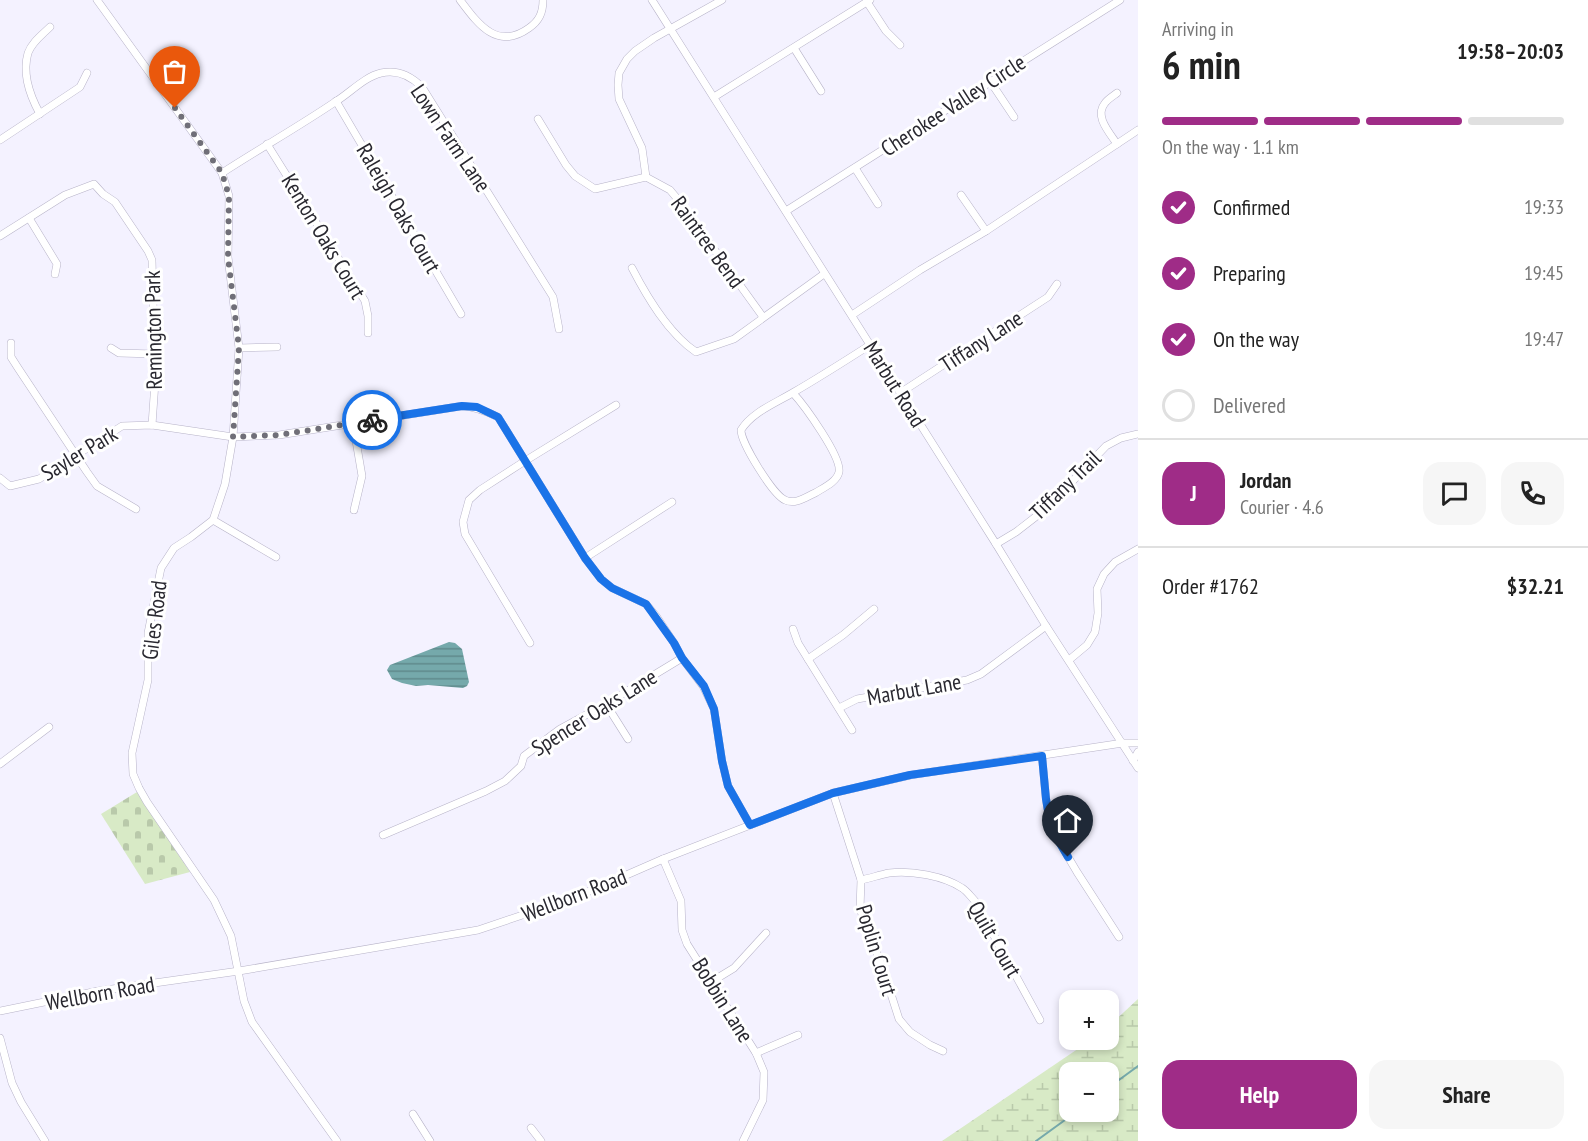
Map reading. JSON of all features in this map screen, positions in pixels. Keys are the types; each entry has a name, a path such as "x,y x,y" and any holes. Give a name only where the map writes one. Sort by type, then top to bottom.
{"street":[{"path":"97,0 222,173 229,196 228,257 239,348 233,437 225,484 213,520 276,557"},
{"path":"460,0 478,24 495,35 503,37 517,36 538,21 542,13 543,0"},
{"name":"Marbut Road","path":"652,0 1046,626 1138,768"},
{"path":"538,119 566,165 575,176 595,189 646,177 642,148 619,99 619,73 635,51 713,2 722,0"},
{"name":"Cherokee Valley Circle","path":"786,211 1120,0"},
{"path":"714,97 868,1 886,31 900,45"},
{"path":"40,114 28,89 26,68 29,52 35,41 50,27"},
{"path":"794,48 821,92"},
{"name":"Lown Farm Lane","path":"222,173 336,101 371,76 399,72 416,80 422,87 553,297 559,329"},
{"path":"0,140 80,87 87,74"},
{"path":"990,81 1014,117"},
{"path":"1117,93 1105,103 1101,110 1102,119 1117,144"},
{"name":"Raleigh Oaks Court","path":"336,101 461,314"},
{"path":"852,315 920,270 986,231 1138,130"},
{"name":"Kenton Oaks Court","path":"267,144 365,301 368,333"},
{"path":"855,168 878,204"},
{"name":"Raintree Bend","path":"646,177 670,190 763,317"},
{"name":"Remington Park","path":"0,236 65,195 94,184 115,202 152,260 155,354 152,425"},
{"path":"962,195 986,231"},
{"path":"29,218 57,264 55,274"},
{"path":"632,268 640,284 670,327 684,343 696,352 734,339 824,274"},
{"name":"Tiffany Lane","path":"900,393 1048,297 1057,284"},
{"path":"11,343 11,357 75,456 98,486 136,509"},
{"path":"794,393 836,456 840,470 837,477 821,489 792,502 784,500 770,486 745,445 741,430 750,420 773,404 870,345"},
{"path":"239,348 277,347"},
{"path":"111,348 119,353 155,354"},
{"path":"530,643 465,534 463,522 469,500 480,490 616,405"},
{"name":"Sayler Park","path":"0,478 10,486 39,479 122,426 152,425 233,437 279,435 462,406 477,407 498,417 585,558 601,579 612,588 646,604 704,686 714,709 728,786 750,825"},
{"path":"353,423 362,476 354,510"},
{"name":"Tiffany Trail","path":"996,544 1016,532 1047,507 1106,446 1121,438 1138,434"},
{"path":"585,558 672,502"},
{"name":"Giles Road","path":"213,520 174,548 160,568 148,633 148,680 132,753 133,774 147,802 222,914 231,936 244,1002 252,1022 337,1141"},
{"path":"1069,660 1087,645 1095,632 1098,613 1097,589 1104,574 1115,562 1138,550"},
{"path":"808,659 843,635 874,609"},
{"name":"Marbut Lane","path":"839,708 857,699 967,680 981,674 1046,626"},
{"path":"793,629 798,643 852,730"},
{"name":"Spencer Oaks Lane","path":"383,835 505,781 521,766 524,756 560,729 682,658"},
{"path":"606,704 628,739"},
{"path":"0,764 49,727"},
{"name":"Wellborn Road","path":"0,1011 96,991 239,971 478,930 576,897 663,858 833,793 910,775 1123,743 1138,743"},
{"path":"1133,760 1138,752"},
{"path":"1042,756 1051,828 1119,937"},
{"name":"Poplin Court","path":"833,793 861,880 860,909 899,1019 910,1032 943,1051"},
{"name":"Bobbin Lane","path":"663,858 681,901 682,930 687,944 756,1053 764,1072 763,1100 744,1141"},
{"name":"Quilt Court","path":"861,880 890,873 908,873 950,881 965,890 975,902 1040,1020"},
{"path":"711,982 734,968 766,933"},
{"path":"756,1053 798,1035"},
{"path":"0,1038 12,1083 45,1141"},
{"path":"413,1114 430,1141"},
{"path":"531,1128 541,1141"}],"green space":[{"path":"137,792 190,872 145,884 101,814"},
{"path":"1138,999 1138,1141 942,1141 1076,1050 1119,1050 1119,1017"}],"shaded area":[{"path":"449,642 455,643 462,649 469,682 463,688 416,686 402,683 392,679 387,670 390,665"}],"waterway":[{"path":"1119,1080 1138,1066"},
{"path":"1036,1141 1062,1122"}],"way so far":[{"path":"175,108 222,173 229,196 228,257 239,348 233,437 279,435 372,420"}],"route":[{"path":"372,420 462,406 477,407 498,417 585,558 601,579 612,588 646,604 704,686 714,709 728,786 750,825 833,793 910,775 1042,756 1051,828 1068,857"}]}
